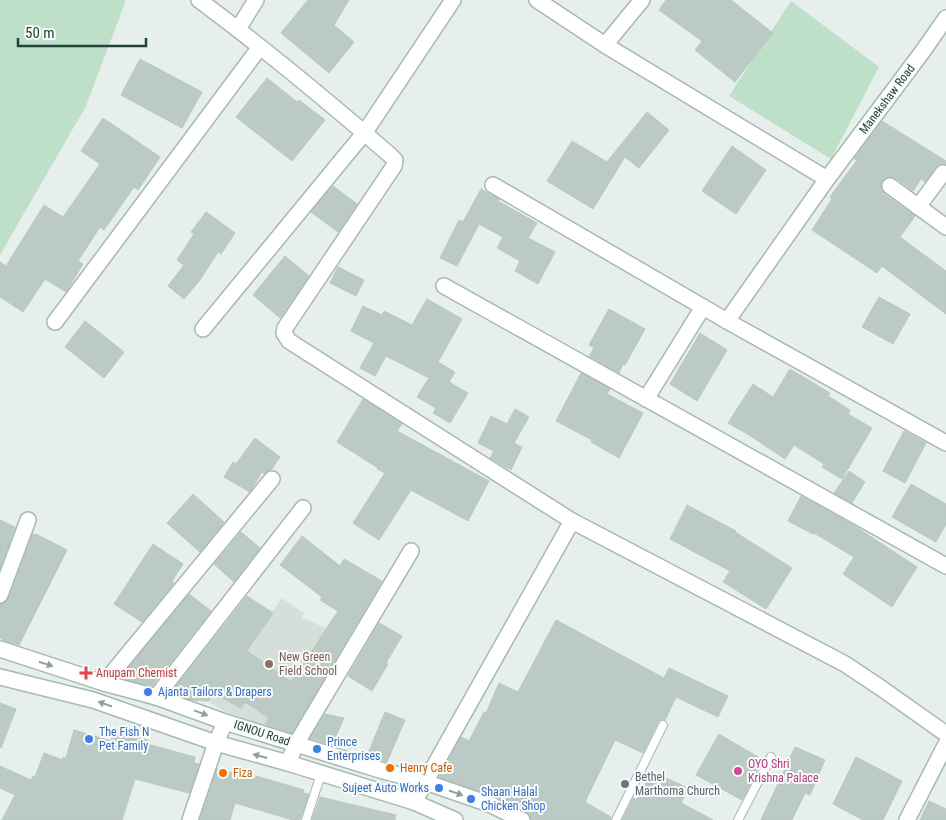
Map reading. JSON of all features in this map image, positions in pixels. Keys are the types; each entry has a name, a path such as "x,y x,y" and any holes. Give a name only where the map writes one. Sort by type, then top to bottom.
{"street":[{"path":"199,0 238,29 365,132 394,160 394,166 286,328 284,333 289,341 572,521 845,664 946,734"},
{"path":"238,29 256,0"},
{"path":"203,329 365,132 453,0"},
{"path":"537,0 605,45 827,179"},
{"path":"605,45 642,0"},
{"name":"Manekshaw Road","path":"728,321 827,179 923,52 946,18"},
{"path":"55,322 260,47"},
{"path":"918,207 943,173"},
{"path":"493,185 703,307 946,443"},
{"path":"890,186 946,227"},
{"path":"444,286 946,566"},
{"path":"646,399 703,307"},
{"path":"104,683 272,479"},
{"path":"156,697 303,508"},
{"path":"0,595 28,520"},
{"path":"414,802 572,521"},
{"path":"288,763 296,744 411,551"},
{"name":"IGNOU Road","path":"0,649 104,683 156,697 225,722 383,772 424,782 489,804 496,814 522,820"},
{"name":"IGNOU Road","path":"0,677 93,700 216,743 414,802 455,820"},
{"path":"190,820 225,722"},
{"path":"907,820 946,744"}],"lane":[{"path":"616,820 663,726"},
{"path":"738,820 771,757"},
{"path":"306,820 321,774"}],"shaded area":[{"name":"New Green Field School","path":"282,598 304,613 302,618 326,628 262,728 236,718 208,701"}],"green space":[{"path":"0,0 126,0 86,106 0,255"},
{"path":"791,1 879,67 831,159 729,96"}],"building":[{"path":"308,0 349,0 334,25 354,42 329,73 281,33"},
{"path":"666,0 731,0 773,33 735,82 695,50 702,41 659,10"},
{"path":"140,59 202,92 182,128 121,95"},
{"path":"267,78 297,102 299,100 325,120 292,161 236,117"},
{"path":"647,112 669,130 639,168 625,157 593,209 547,181 572,141 607,162"},
{"path":"103,118 160,157 138,190 134,187 104,230 100,227 78,261 83,264 66,292 45,279 23,312 0,297 0,262 6,266 44,205 63,217 100,164 81,151"},
{"path":"882,121 946,161 946,164 940,164 936,167 925,182 921,179 913,191 896,178 891,177 882,181 881,185 884,194 915,216 900,237 946,271 946,314 882,266 877,273 812,230 832,199 830,197 857,160 854,159"},
{"path":"732,146 766,170 736,214 702,191"},
{"path":"333,186 357,204 338,232 311,212"},
{"path":"481,189 537,223 528,238 555,252 538,284 515,271 520,261 497,248 503,237 479,224 457,266 440,258 459,220 463,222"},
{"path":"206,212 235,233 221,254 218,252 200,280 184,299 168,286 184,265 177,260 194,234 191,232"},
{"path":"285,256 309,276 280,318 253,295"},
{"path":"338,267 364,280 356,296 330,283"},
{"path":"879,297 910,314 893,344 862,327"},
{"path":"427,299 462,319 438,362 455,372 449,382 468,393 450,423 433,413 436,408 417,397 429,378 386,356 375,376 360,368 374,343 351,331 363,306 382,315 384,311 412,325"},
{"path":"609,309 645,329 619,373 589,356 594,348 589,345"},
{"path":"85,321 124,352 104,378 65,347"},
{"path":"700,333 727,350 697,401 670,384"},
{"path":"790,369 830,393 828,396 850,410 848,414 872,428 842,479 822,467 824,464 794,445 785,459 728,423 753,384 773,397"},
{"path":"581,373 610,389 607,394 643,413 619,458 591,442 592,440 556,421"},
{"path":"363,399 402,424 397,431 489,481 468,521 411,490 379,540 353,523 385,473 337,442"},
{"path":"515,409 529,417 514,443 522,447 511,470 490,458 494,451 478,443 491,416 507,424"},
{"path":"904,431 926,443 905,483 883,471"},
{"path":"255,438 280,457 271,470 264,474 262,472 250,492 224,477 233,462 236,464"},
{"path":"849,471 865,482 852,503 834,493"},
{"path":"911,484 946,504 946,524 936,542 892,517"},
{"path":"193,494 224,522 200,552 167,523"},
{"path":"801,496 853,525 917,567 892,607 843,574 854,557 814,533 788,521"},
{"path":"687,505 736,531 792,568 766,609 723,582 730,571 670,539"},
{"path":"0,520 15,527 0,568"},
{"path":"241,532 260,548 234,582 214,564"},
{"path":"33,534 67,550 19,645 0,638 0,604 6,602 9,598"},
{"path":"302,536 340,566 344,559 382,581 292,733 265,724 269,718 245,702 241,708 214,693 208,701 191,700 171,693 247,596 273,613 247,651 291,682 338,611 320,600 322,597 280,565"},
{"path":"153,544 183,564 172,581 174,583 142,622 114,604"},
{"path":"189,594 211,611 152,686 120,678"},
{"path":"556,620 664,678 669,668 728,696 718,717 676,697 665,720 658,722 643,753 615,740 585,802 611,817 610,820 534,820 526,812 493,796 439,777 461,737 469,741 484,712 486,713 499,683 518,692"},
{"path":"379,623 402,636 372,691 348,676"},
{"path":"0,703 16,709 1,748 0,747"},
{"path":"385,712 405,720 387,762 367,756"},
{"path":"325,714 344,718 332,745 310,738"},
{"path":"115,729 148,740 147,744 195,757 194,763 199,764 189,793 135,779 122,820 2,820 15,795 0,788 0,766 31,780 33,776 35,777 44,753 63,760 63,757 66,758 74,730 111,741"},
{"path":"719,734 763,760 742,800 696,775"},
{"path":"795,747 825,760 810,795 805,793 792,820 761,820"},
{"path":"856,757 902,781 883,820 863,820 833,804"},
{"path":"217,769 255,779 256,776 304,790 303,793 309,794 300,820 293,820 235,803 230,820 200,820"},
{"path":"651,771 688,788 681,803 713,820 622,820 633,798 637,800"},
{"path":"320,797 396,815 395,820 312,820"},
{"path":"929,801 946,809 946,820 920,820"}],"place":[{"name":"New Green Field School","path":"269,664"},
{"name":"Anupam Chemist","path":"86,673"},
{"name":"Ajanta Tailors & Drapers","path":"148,692"},
{"name":"The Fish N Pet Family","path":"89,739"},
{"name":"Prince Enterprises","path":"317,749"},
{"name":"Henry Cafe","path":"390,768"},
{"name":"OYO Shri Krishna Palace","path":"738,771"},
{"name":"Fiza","path":"223,773"},
{"name":"Bethel Marthoma Church","path":"625,784"},
{"name":"Sujeet Auto Works","path":"439,788"},
{"name":"Shaan Halal Chicken Shop","path":"471,799"}]}
